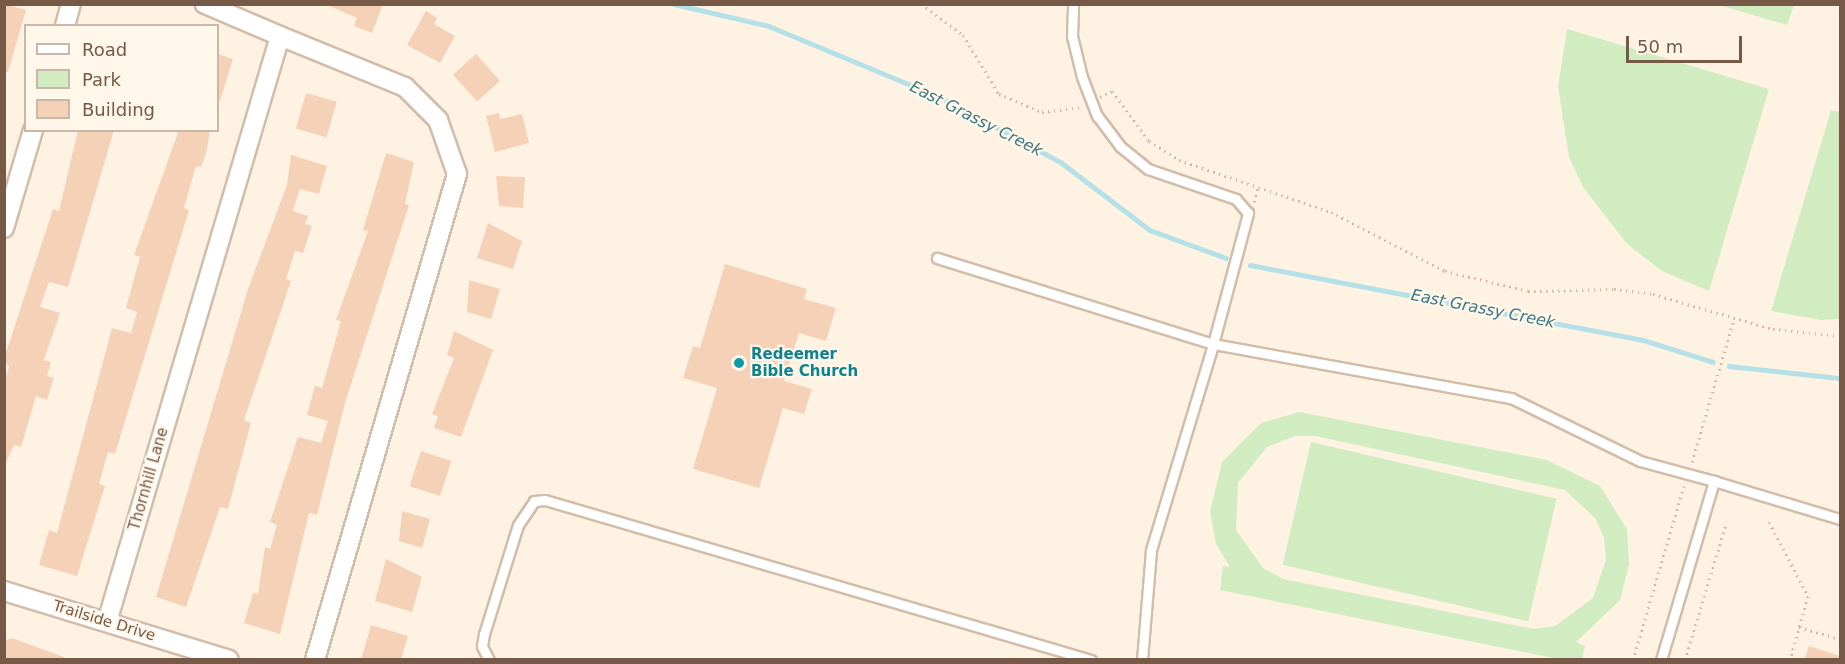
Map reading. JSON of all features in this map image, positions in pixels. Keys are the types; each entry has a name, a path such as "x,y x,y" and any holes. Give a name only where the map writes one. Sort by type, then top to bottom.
{"street":[{"path":"65,24 71,4"},
{"path":"205,4 405,87 438,120 457,174 315,660"},
{"name":"Thornhill Lane","path":"107,622 280,36"},
{"path":"4,228 32,132"},
{"name":"Trailside Drive","path":"4,591 229,660"}],"lane":[{"path":"1073,4 1072,36 1091,102 1120,146 1148,169 1236,199 1248,213 1213,344 1151,550 1142,660"},
{"path":"937,258 1213,344 1511,398 1640,462 1714,481 1840,519"},
{"path":"1661,660 1714,481"},
{"path":"489,660 482,646 484,634 518,525 534,501 545,500 1091,660"}],"path":[{"path":"921,4 963,35 999,94 1019,106 1042,112 1091,102 1112,91 1149,141 1179,160 1330,212 1445,271 1527,291 1614,289 1653,294 1734,319 1808,336 1840,336"},
{"path":"1633,660 1734,319"},
{"path":"1769,522 1808,596 1790,660"},
{"path":"1685,660 1726,524"},
{"path":"1799,627 1840,639"}],"green space":[{"path":"1719,5 1794,5 1787,25"},
{"path":"1567,29 1769,89 1709,291 1662,271 1627,244 1583,187 1569,157 1558,87"},
{"path":"1831,110 1840,112 1840,319 1821,320 1771,311"},
{"path":"1299,412 1547,460 1600,486 1627,529 1629,565 1620,600 1576,642 1585,646 1582,659 1558,659 1220,590 1223,566 1230,567 1216,544 1210,512 1222,462 1261,423","holes":["1295,436 1315,436 1565,490 1595,518 1604,538 1606,560 1593,598 1555,626 1534,629 1283,579 1263,568 1236,530 1238,483 1267,447"]},
{"path":"1311,442 1557,499 1528,621 1283,565"}],"building":[{"path":"4,4 26,10 8,72 4,72"},
{"path":"325,4 383,4 372,33 354,26 357,18"},
{"path":"426,11 437,18 434,24 455,36 440,63 407,45"},
{"path":"219,54 233,59 219,100"},
{"path":"476,54 500,81 477,101 453,75"},
{"path":"306,93 337,102 327,137 296,129"},
{"path":"499,113 500,119 522,114 529,143 495,152 486,116"},
{"path":"78,132 113,132 68,287 49,282 40,307 60,313 44,360 51,362 47,376 54,378 47,400 36,396 21,447 14,445 4,467 4,382 9,367 4,359 53,209 59,211"},
{"path":"178,132 210,132 201,167 196,166 184,208 189,210 115,454 108,452 99,484 105,486 77,576 39,565 49,530 57,533 112,328 131,333 137,312 126,308 140,257 134,255"},
{"path":"386,153 414,162 405,204 409,205 345,403 317,515 309,513 280,634 244,623 253,593 258,594 265,547 270,549 277,525 270,522 298,437 321,443 328,421 307,415 315,386 322,388 341,321 336,320 368,231 363,230"},
{"path":"291,155 327,166 319,194 300,189 293,211 308,216 305,224 312,226 303,253 295,251 286,279 291,281 244,420 251,423 228,509 220,507 186,607 156,597 248,289 287,185"},
{"path":"496,176 525,177 523,208 499,206"},
{"path":"488,223 522,241 513,269 477,258"},
{"name":"Redeemer Bible Church","path":"725,264 807,289 804,299 836,308 826,341 799,333 784,381 812,389 804,414 783,408 759,488 693,469 717,388 683,378 693,346 700,348"},
{"path":"469,280 500,289 491,319 467,312"},
{"path":"454,331 493,350 461,437 434,428 438,416 432,414 454,358 447,355"},
{"path":"421,451 451,461 440,496 410,486"},
{"path":"402,511 430,519 422,548 399,541"},
{"path":"386,559 422,577 412,612 375,601"},
{"path":"371,625 408,636 401,660 361,660"},
{"path":"12,638 64,657 64,660 4,660 4,641"},
{"path":"1809,646 1840,656 1840,660 1804,660"}],"waterway":[{"name":"East Grassy Creek","path":"674,4 769,26 942,98 1062,163 1150,230 1226,258"},
{"name":"East Grassy Creek","path":"1250,265 1643,340 1713,362"},
{"name":"East Grassy Creek","path":"1729,366 1840,378"}],"place":[{"name":"Redeemer Bible Church","path":"739,363"}]}
